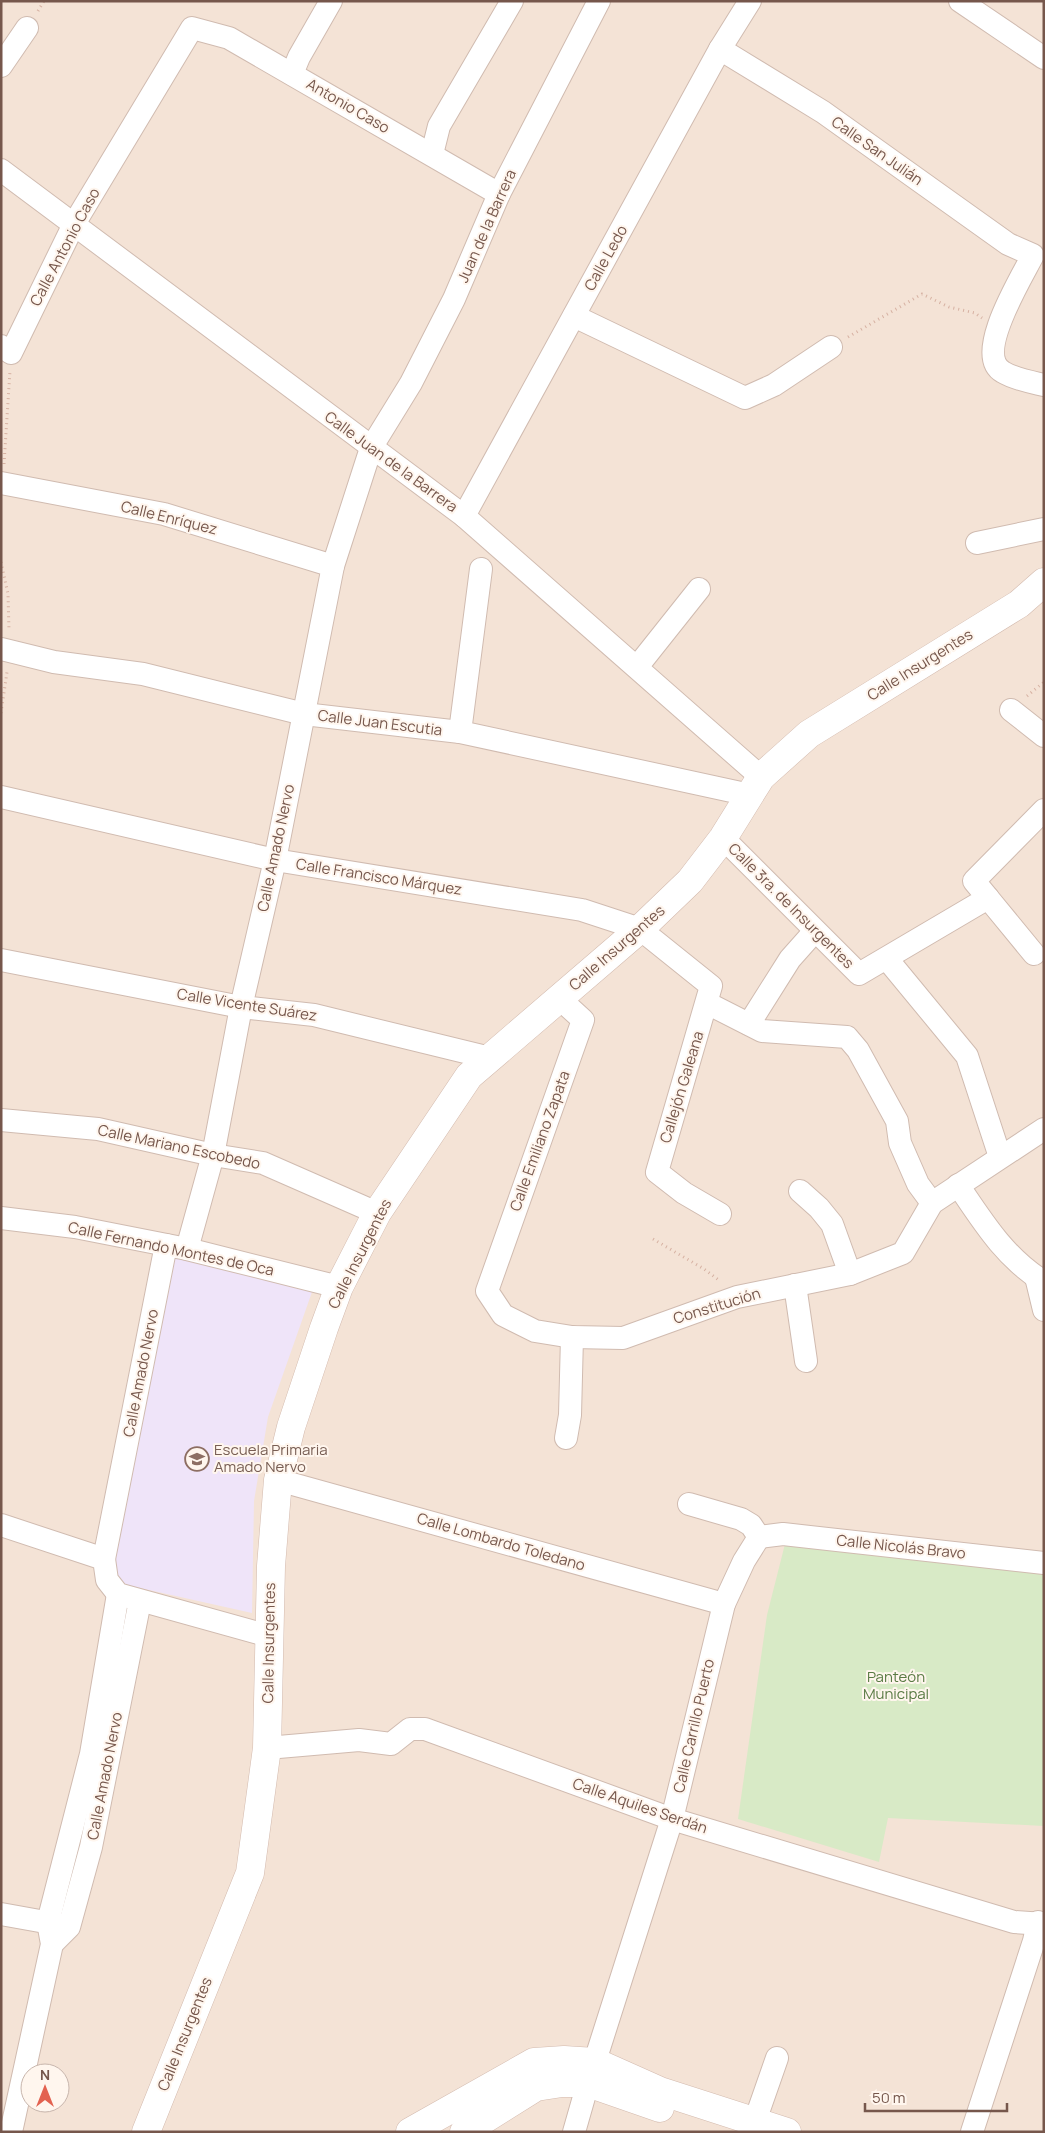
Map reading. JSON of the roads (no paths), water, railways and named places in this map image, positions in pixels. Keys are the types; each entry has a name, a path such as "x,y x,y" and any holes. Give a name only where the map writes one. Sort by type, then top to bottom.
{"main road":[{"name":"Calle Insurgentes","path":"146,2132 250,1873 267,1748 271,1566 278,1480 291,1427 339,1287 377,1213 469,1076 640,929 690,881 723,838 755,786 809,734 1019,604 1044,582"},
{"path":"410,2132 534,2062 564,2060 591,2073 660,2091 743,2127 787,2132"},
{"path":"464,2132 536,2086 591,2073"}],"street":[{"path":"292,74 299,57 331,1"},
{"path":"432,154 439,126 512,1"},
{"name":"Juan de la Barrera","path":"371,448 411,383 454,299 499,194 599,1"},
{"name":"Calle Ledo","path":"464,516 720,49 750,1"},
{"path":"960,1 1044,58"},
{"path":"1,66 28,28"},
{"name":"Antonio Caso","path":"192,28 229,38 499,194"},
{"name":"Calle Antonio Caso","path":"6,350 74,224 192,28"},
{"name":"Calle San Julián","path":"720,49 822,112 1008,244 1033,256 996,330 994,355 996,366 1002,372 1044,385"},
{"name":"Calle Juan de la Barrera","path":"1,170 464,516 636,668 755,786"},
{"path":"574,316 745,398 774,385 831,347"},
{"name":"Calle Amado Nervo","path":"104,1559 176,1247 213,1155 241,1007 275,860 333,566 371,448"},
{"name":"Calle Enríquez","path":"2,483 164,514 333,566"},
{"path":"977,543 1044,529"},
{"path":"460,732 481,569"},
{"path":"636,668 699,589"},
{"name":"Calle Juan Escutia","path":"6,650 54,662 142,674 304,714 460,732 755,786"},
{"path":"1011,710 1044,736"},
{"name":"Calle Francisco Márquez","path":"1,797 275,860 582,910 640,929"},
{"path":"1034,954 974,881 1044,810"},
{"name":"Calle 3ra. de Insurgentes","path":"723,838 814,932 859,974 886,960"},
{"path":"988,898 886,960 967,1056 1000,1158"},
{"path":"640,929 711,986 708,1002 749,1024 762,1030 847,1037 858,1050 897,1121 900,1143 918,1184 932,1203 1044,1129"},
{"path":"749,1024 790,958 814,932"},
{"name":"Calle Vicente Suárez","path":"1,960 241,1007 314,1015 490,1058"},
{"name":"Calle Emiliano Zapata","path":"487,1291 583,1020 559,998"},
{"name":"Callejón Galeana","path":"708,1002 657,1172 684,1193 720,1214"},
{"name":"Calle Mariano Escobedo","path":"1,1120 98,1129 213,1155 263,1164 377,1213"},
{"path":"958,1186 999,1244 1020,1266 1040,1280 1044,1310"},
{"path":"800,1191 819,1208 832,1224 850,1274"},
{"name":"Constitución","path":"487,1291 502,1315 535,1331 572,1337 623,1338 737,1297 850,1274 903,1253 932,1203"},
{"name":"Calle Fernando Montes de Oca","path":"1,1218 75,1227 176,1247 339,1287"},
{"path":"796,1285 806,1360"},
{"path":"566,1438 570,1415 572,1337"},
{"name":"Calle Lombardo Toledano","path":"278,1480 724,1604"},
{"path":"688,1504 741,1519 751,1525 758,1538"},
{"path":"1,1525 104,1559 107,1580 118,1594 269,1636"},
{"name":"Calle Nicolás Bravo","path":"758,1538 783,1534 1044,1563"},
{"name":"Calle Carrillo Puerto","path":"574,2132 672,1819 724,1604 744,1561 758,1538"},
{"name":"Calle Amado Nervo","path":"97,1770 118,1594"},
{"name":"Calle Amado Nervo","path":"10,2132 56,1931 140,1601"},
{"name":"Calle Aquiles Serdán","path":"267,1748 359,1740 391,1744 410,1729 425,1729 672,1819 1014,1922 1040,1933"},
{"path":"1,1914 56,1931"},
{"path":"972,2132 1040,1933"},
{"path":"743,2127 777,2058"}],"place":[{"name":"Escuela Primaria Amado Nervo","path":"197,1459"}],"park label":[{"name":"Panteón Municipal","path":"896,1686"}]}
